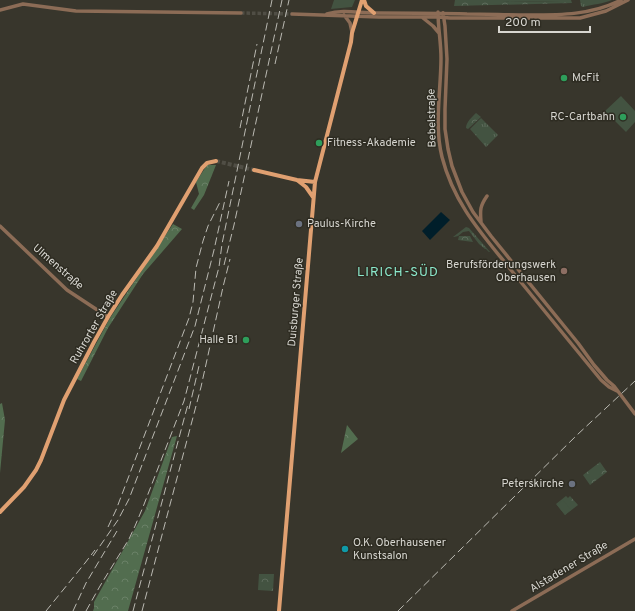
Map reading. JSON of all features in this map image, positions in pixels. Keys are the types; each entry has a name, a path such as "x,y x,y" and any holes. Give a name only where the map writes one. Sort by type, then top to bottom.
{"main road":[{"path":"363,0 366,6 374,13"},
{"name":"Duisburger Straße","path":"278,611 315,182 352,33 363,0"},
{"name":"Ruhrorter Straße","path":"0,512 28,482 39,465 67,394 108,317 157,246 202,168 207,163 216,161"},
{"path":"254,170 297,180 315,182"},
{"path":"297,180 309,190 314,198"}],"street":[{"path":"292,14 324,14 344,16 374,13 438,12 504,15 569,14 585,13 606,7 621,0"},
{"path":"324,14 338,11 354,11 358,14 422,18 580,18 606,12 628,0"},
{"path":"0,10 20,4 27,4 76,11 241,13"},
{"name":"Bebelstraße","path":"438,12 441,40 439,136 442,156 454,192 468,216 600,380 617,391"},
{"name":"Bebelstraße","path":"443,13 447,43 444,122 450,160 462,192 481,223 607,380 614,386 635,414"},
{"path":"344,16 350,23 352,33"},
{"path":"422,18 433,26 440,34"},
{"path":"441,80 446,85"},
{"path":"481,223 481,208 487,196"},
{"name":"Ulmenstraße","path":"0,226 67,290 108,317"},
{"path":"526,288 531,285"},
{"name":"Alstadener Straße","path":"512,611 635,539"}],"green space":[{"path":"334,0 355,0 352,7 331,9"},
{"path":"455,0 560,2 560,0 571,0 572,3 454,6"},
{"path":"560,0 560,2 502,1"},
{"path":"580,0 612,0 583,7 581,6"},
{"name":"RC-Cartbahn","path":"621,96 635,111 635,122 626,132 605,111"},
{"path":"476,113 481,117 468,129 466,128 468,122"},
{"path":"481,118 498,135 486,147 470,129"},
{"path":"207,165 216,165 204,195 194,210 191,208 199,194 196,182"},
{"path":"173,224 182,229 143,274 108,328 81,381 77,379 110,318"},
{"path":"466,227 469,228 490,252 479,244 469,231 453,237"},
{"path":"459,236 470,236 473,242 458,240"},
{"path":"2,403 5,420 0,473 0,404"},
{"path":"347,425 358,439 341,453"},
{"path":"177,436 128,611 93,611 94,602 145,511 172,437"},
{"path":"600,462 607,472 590,485 583,475"},
{"path":"566,496 568,498 570,496 578,505 565,515 556,504"},
{"path":"563,500 571,510 565,515 557,505"},
{"path":"259,574 274,574 273,591 258,590"}],"water":[{"path":"441,212 450,220 430,240 422,231"}],"tunnel":[{"path":"241,13 292,14"},
{"path":"216,161 254,170"}],"railway":[{"path":"86,611 129,539 184,401 219,267 222,244 272,0"},
{"path":"224,265 234,225 282,0"},
{"path":"275,64 289,0"},
{"path":"240,128 257,44"},
{"path":"93,556 118,520 129,499 195,326 229,181"},
{"path":"108,527 116,510 189,318 193,302 196,268 203,241 208,226 221,200"},
{"path":"142,611 201,387 230,259"},
{"path":"189,409 199,366"},
{"path":"398,611 577,435 635,381"},
{"path":"133,611 188,404"},
{"path":"73,611 86,583 117,531"},
{"path":"46,611 95,550"}],"place":[{"name":"McFit","path":"564,78"},
{"name":"RC-Cartbahn","path":"623,117"},
{"name":"Fitness-Akademie","path":"319,143"},
{"name":"Paulus-Kirche","path":"299,224"},
{"name":"Berufsförderungswerk Oberhausen","path":"564,271"},
{"name":"Halle B1","path":"246,340"},
{"name":"Peterskirche","path":"572,484"},
{"name":"O.K. Oberhausener Kunstsalon","path":"345,549"}],"district":[{"name":"LIRICH-SÜD","path":"398,273"}]}
